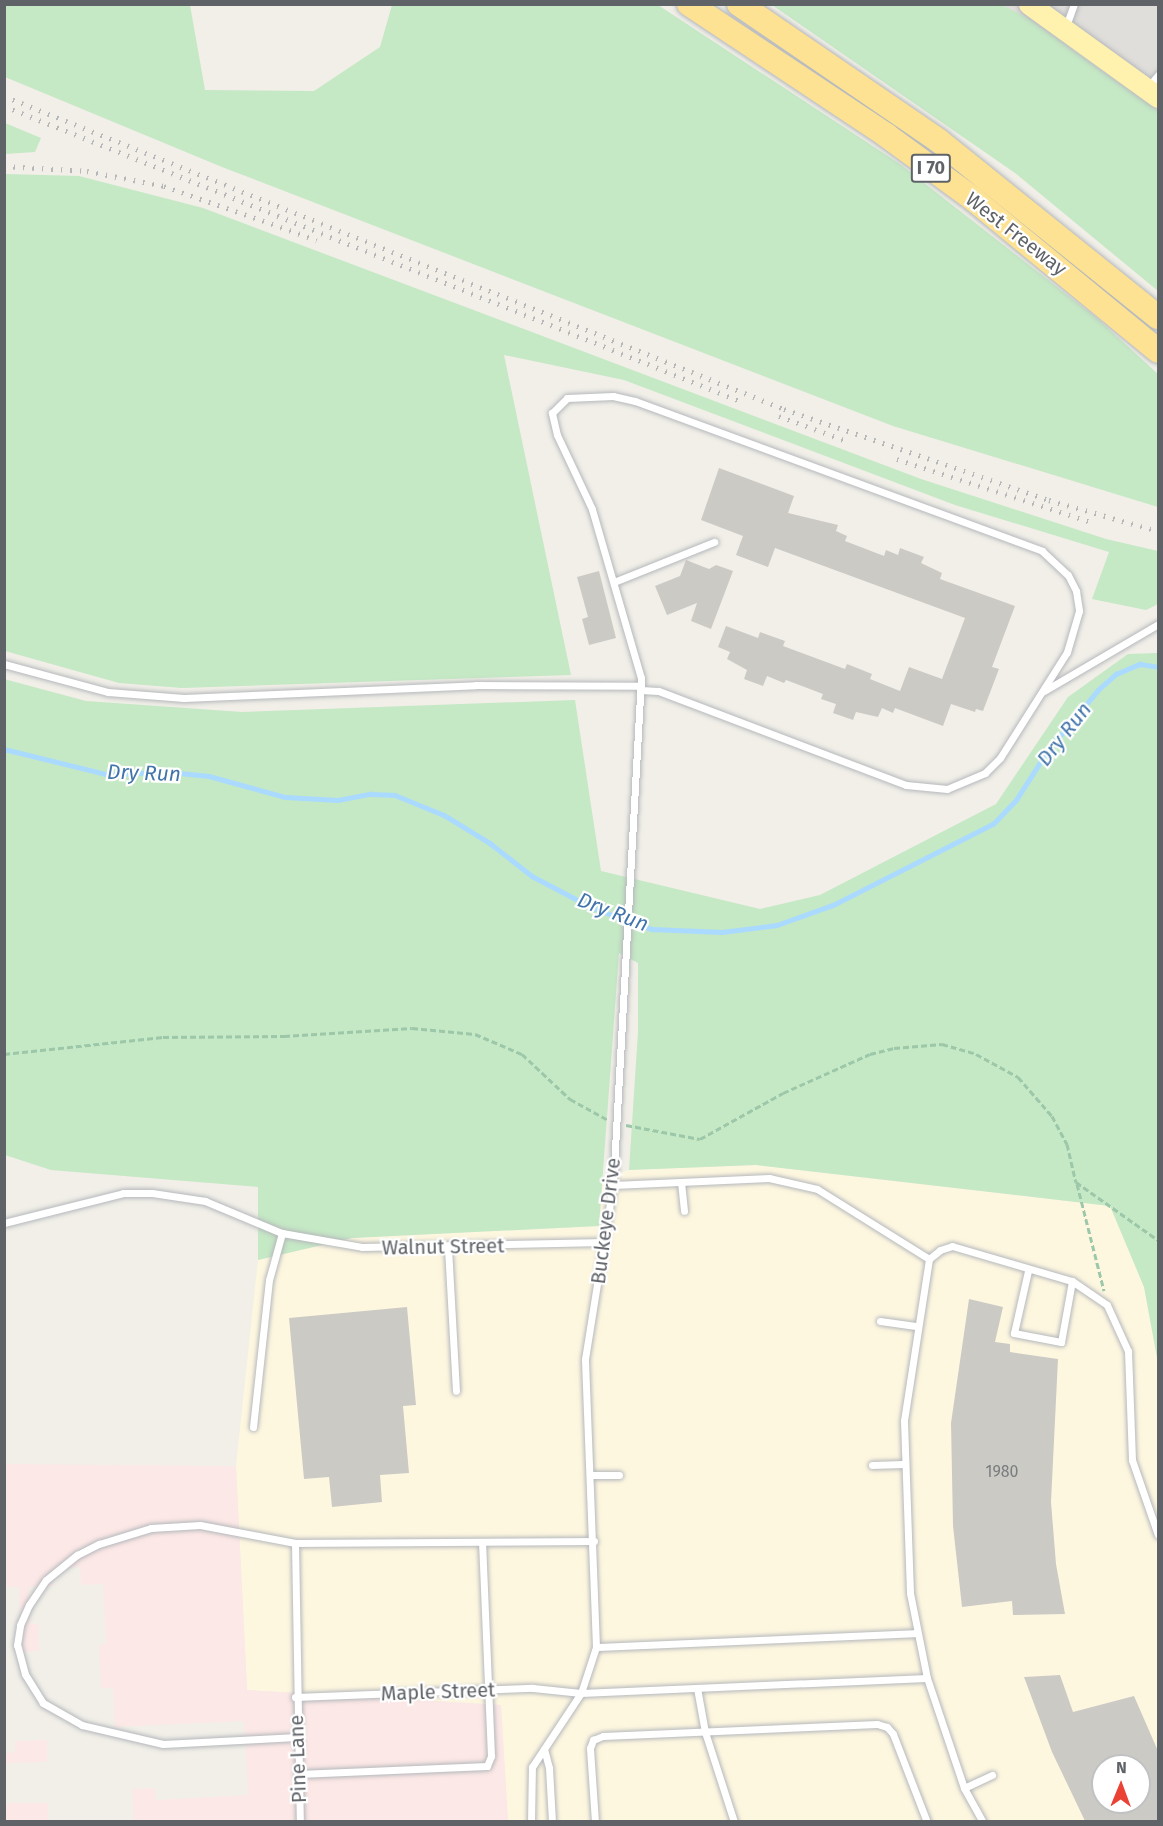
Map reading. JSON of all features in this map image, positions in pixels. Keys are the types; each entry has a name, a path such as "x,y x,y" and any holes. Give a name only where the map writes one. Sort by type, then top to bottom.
{"highway":[{"name":"West Freeway","path":"689,4 895,142 1056,264 1158,351"},
{"name":"West Freeway","path":"739,4 939,141 1158,317"}],"main road":[{"path":"1029,4 1155,87"}],"lane":[{"path":"1065,28 1074,4"},
{"name":"Buckeye Drive","path":"531,1821 532,1767 580,1693 596,1647 592,1475 585,1359 613,1185 628,967 641,685 592,509 551,421 552,413 567,398 613,396 635,401 1042,551 1068,575 1079,611 1067,652 1042,692"},
{"path":"614,582 714,542"},
{"path":"4,664 108,692 184,698 476,685 641,685 906,785 929,790 967,783 985,773 1000,758 1042,692 1158,624"},
{"path":"613,1185 769,1178 817,1189 929,1259"},
{"path":"681,1182 684,1211"},
{"name":"Walnut Street","path":"4,1223 123,1193 152,1193 205,1202 282,1233 362,1247 448,1248 605,1242"},
{"path":"254,1427 267,1290 282,1233"},
{"path":"981,1821 964,1788 927,1678 916,1633 905,1525 904,1421 916,1326 929,1259 952,1246 1028,1271 1072,1281 1107,1305 1128,1351 1132,1460 1158,1535"},
{"path":"448,1248 456,1390"},
{"path":"1028,1271 1014,1333 1061,1342 1072,1281"},
{"path":"880,1321 916,1326"},
{"path":"872,1465 903,1464"},
{"path":"592,1475 619,1475"},
{"path":"297,1737 163,1744 82,1725 43,1703 25,1674 17,1645 20,1625 29,1605 46,1580 77,1555 99,1544 151,1528 200,1525 295,1543 594,1541"},
{"name":"Pine Lane","path":"295,1543 295,1697 300,1821"},
{"path":"298,1774 487,1766 491,1756 482,1543"},
{"path":"596,1647 916,1633"},
{"name":"Maple Street","path":"295,1697 533,1688 580,1693 927,1678"},
{"path":"697,1688 705,1732 734,1821"},
{"path":"595,1821 590,1748 593,1740 603,1736 887,1727 893,1734 927,1821"},
{"path":"544,1749 549,1768 552,1821"},
{"path":"964,1788 992,1775"}],"path":[{"path":"1076,1182 1107,1305"}],"shaded area":[{"path":"1002,5 1158,5 1158,111 1084,56"},
{"path":"756,1165 1110,1206 1144,1287 1158,1363 1158,1821 508,1821 501,1705 247,1690 236,1466 258,1260 352,1238 599,1226 603,1177 629,1170"},
{"path":"4,1464 236,1466 247,1690 501,1705 508,1821 134,1821 132,1789 154,1788 156,1800 248,1795 244,1721 115,1727 113,1688 101,1688 99,1645 106,1644 103,1584 81,1585 80,1567 53,1569 53,1586 29,1587 30,1624 38,1624 39,1651 21,1652 19,1587 8,1587 5,1583"},
{"path":"47,1740 47,1762 5,1763 5,1753 15,1752 15,1741"},
{"path":"5,1803 48,1803 48,1821 5,1821"}],"green space":[{"path":"4,5 190,5 205,90 314,91 380,47 392,5 658,5 900,164 1098,319 1158,374 1158,507 893,426 222,167 5,77"},
{"path":"772,5 1002,5 1028,18 1158,111 1158,291 1015,173"},
{"path":"5,123 41,138 35,152 5,154"},
{"path":"5,174 79,176 203,208 921,479 1106,539 1158,551 1158,604 1146,610 1092,599 1109,552 955,505 624,380 504,355 571,675 182,688 119,683 5,651"},
{"path":"1158,653 1158,1363 1144,1287 1110,1206 756,1165 629,1170 638,1032 638,963 619,953 599,1226 352,1238 258,1260 258,1187 51,1170 5,1155 4,679 86,701 242,712 575,700 601,871 760,909 820,895 996,804 1068,697 1128,654"}],"building":[{"path":"719,468 794,496 788,513 838,525 836,531 847,536 845,541 884,556 886,550 898,555 900,548 924,557 921,563 942,573 940,579 1015,606 992,667 999,669 983,711 976,709 975,712 951,704 943,726 895,708 893,713 882,708 878,717 856,712 853,720 833,713 836,704 821,699 823,694 786,680 784,683 767,676 763,686 744,679 747,670 727,659 730,652 718,647 726,626 758,638 760,632 785,641 783,646 845,669 847,664 872,674 870,679 900,691 909,667 942,679 965,618 775,548 768,567 736,555 743,536 701,520"},
{"path":"686,560 709,569 716,565 733,571 711,629 691,621 697,603 667,615 655,586 680,576"},
{"path":"599,571 616,638 589,645 582,619 588,617 577,577"},
{"path":"969,1299 1003,1307 995,1342 1010,1344 1010,1352 1058,1359 1051,1502 1056,1564 1065,1614 1013,1615 1012,1601 962,1607 953,1526 951,1423"},
{"path":"407,1307 416,1405 403,1406 409,1473 380,1475 382,1502 332,1507 329,1477 304,1479 289,1318"},
{"path":"1060,1675 1073,1712 1134,1696 1158,1751 1158,1821 1085,1821 1052,1752 1024,1677"}],"waterway":[{"name":"Dry Run","path":"4,749 106,774 169,772 209,776 285,797 338,800 370,794 395,795 444,815 490,843 532,876 593,908 652,929 722,932 777,925 833,905 993,824 1016,800 1048,750 1098,690 1116,674 1140,664 1158,667"}],"railway":[{"path":"4,96 784,409 1049,500 1158,531"},
{"path":"4,106 740,401"},
{"path":"4,166 87,171 164,186 317,240"},
{"path":"779,416 849,442"},
{"path":"897,459 1091,522"}]}
